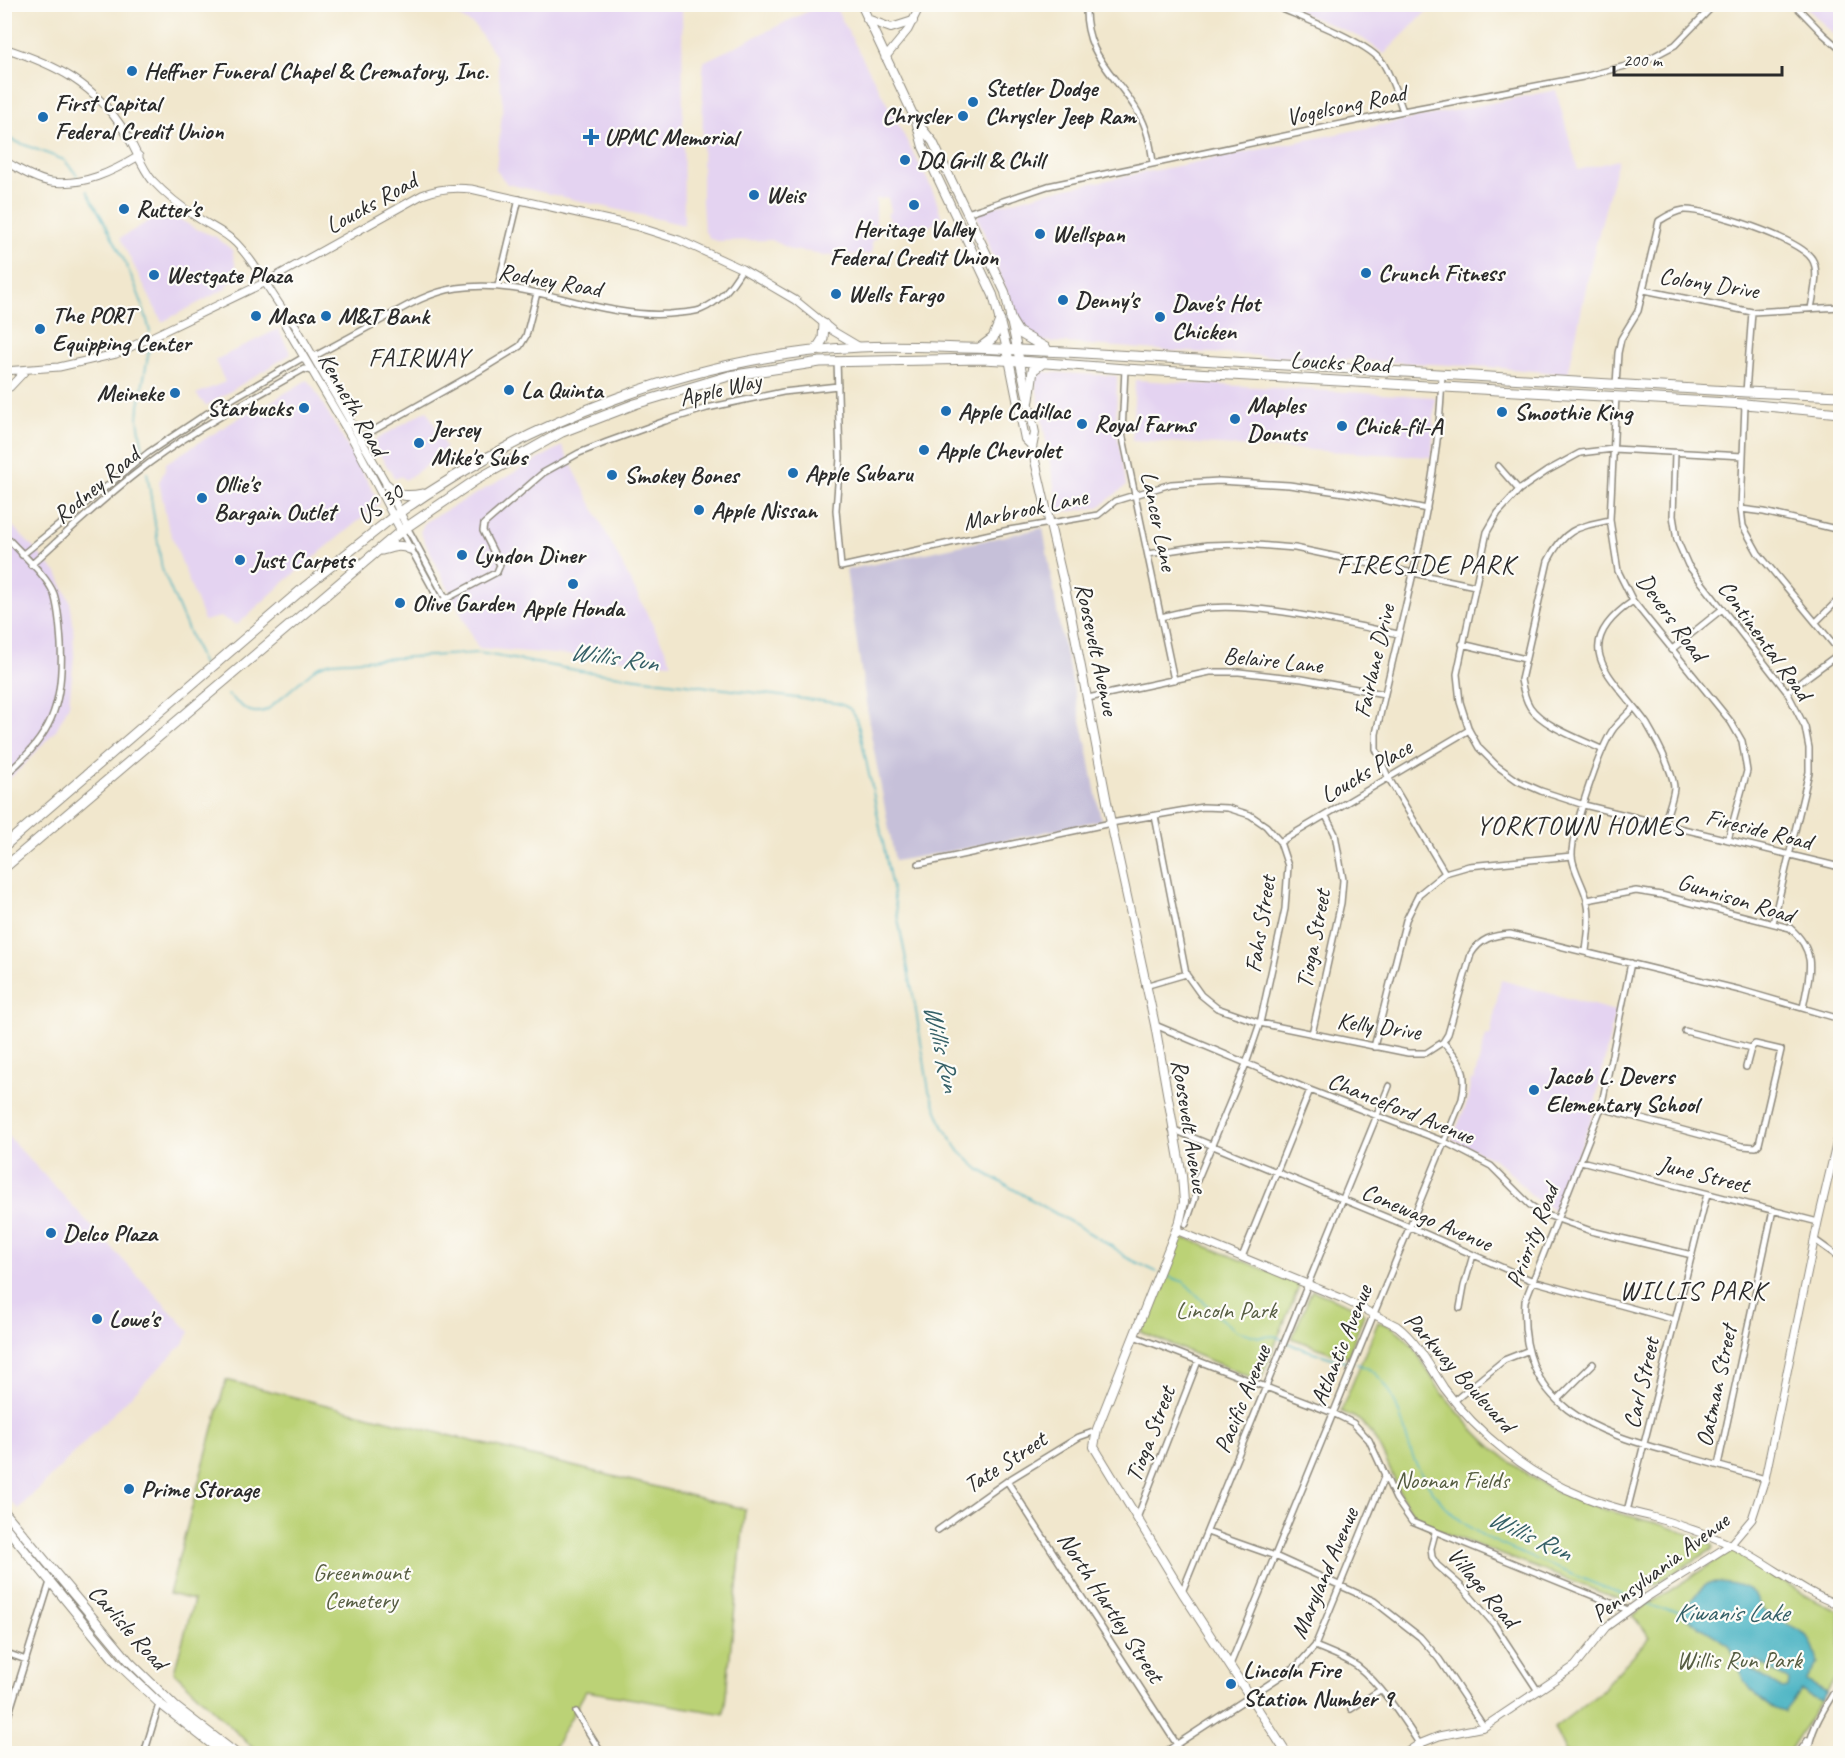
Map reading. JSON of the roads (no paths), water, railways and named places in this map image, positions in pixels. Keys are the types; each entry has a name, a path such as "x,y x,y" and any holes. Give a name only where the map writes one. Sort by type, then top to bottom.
{"highway":[{"path":"980,348 993,338 1005,320 1032,342 1051,351"},
{"path":"816,350 822,339 824,324"},
{"name":"Loucks Road","path":"860,347 917,345 1018,349 1616,385 1840,396"},
{"name":"US 30","path":"4,846 298,593 396,515 496,451 616,398 713,368 757,358 860,347"},
{"name":"Loucks Road","path":"837,360 1044,362 1125,369 1745,404 1840,413"},
{"name":"US 30","path":"4,867 404,529 476,480 562,432 635,404 729,376 837,360"},
{"path":"1029,400 1033,370 1044,362"},
{"path":"387,484 395,493 403,496 426,494"},
{"path":"379,551 394,546 404,546 410,549"}],"main road":[{"name":"Roosevelt Avenue","path":"861,4 916,121 928,157 1018,349 1035,433 1032,446 1070,610 1111,823 1155,1025 1182,1176 1184,1202 1176,1230 1096,1431"},
{"path":"867,19 891,28 913,21"},
{"name":"Roosevelt Avenue","path":"916,121 933,142 1005,292 1009,361 1025,439 1032,446"},
{"path":"928,157 937,166 958,208 963,214 967,213"},
{"path":"1096,1431 1094,1448 1182,1592 1287,1754"},
{"name":"Carlisle Road","path":"4,1511 108,1638 176,1707 237,1754"},
{"name":"Carlisle Road","path":"4,1525 116,1662 159,1703 224,1754"}],"street":[{"path":"885,58 902,38 921,4"},
{"path":"1086,4 1085,22 1090,42 1104,68 1139,113 1151,144 1153,163"},
{"path":"1271,4 1373,53 1390,75 1403,111"},
{"name":"Vogelsong Road","path":"967,213 1048,186 1403,111 1583,77 1645,61 1675,45 1715,4"},
{"path":"1794,4 1840,49"},
{"name":"Kenneth Road","path":"4,48 46,63 78,80 111,110 150,177 163,192 236,242 266,282 284,313 295,325 387,484 396,515"},
{"path":"4,161 49,181 71,182 89,180 107,174 139,156"},
{"name":"Loucks Road","path":"4,371 59,367 116,354 266,282 422,195 454,187 519,199 654,231 708,252 795,300 824,324 860,347"},
{"path":"498,286 519,199"},
{"path":"1616,385 1621,339 1638,311 1659,221 1669,215 1682,210 1696,211 1743,223 1799,247 1809,254 1815,263 1811,309"},
{"name":"Rodney Road","path":"313,357 433,293 458,287 498,286 621,312 650,315 699,311 717,301 727,292 742,269"},
{"name":"Colony Drive","path":"1644,290 1752,312 1840,307"},
{"path":"360,438 520,346 526,336 537,293"},
{"path":"1746,392 1752,312"},
{"name":"Kenneth Road","path":"284,313 285,325 446,599 440,602 410,549 404,529"},
{"path":"304,357 320,369"},
{"name":"Rodney Road","path":"22,555 149,452 206,414 304,357"},
{"path":"837,360 838,386"},
{"path":"4,381 10,387 27,369"},
{"name":"Rodney Road","path":"31,565 153,460 200,429 295,374 304,369 312,370"},
{"name":"Lancer Lane","path":"1125,369 1122,433 1174,680"},
{"name":"Fairlane Drive","path":"1442,373 1437,455 1427,509 1384,694 1376,734 1376,749 1388,777 1445,873"},
{"name":"Apple Way","path":"446,599 498,572 500,568 498,560 483,531 487,519 543,473 579,453 665,421 734,402 783,392 838,386"},
{"name":"Marbrook Lane","path":"838,386 840,458 836,510 841,567 1049,523 1098,515 1115,501 1171,484 1219,481 1289,485 1359,495 1427,509"},
{"name":"Devers Road","path":"1616,396 1610,520 1618,571 1633,601 1671,651 1731,722 1742,741 1747,771 1728,840"},
{"path":"1745,404 1741,509 1743,526 1754,547 1840,652 1787,692"},
{"name":"Fireside Road","path":"1743,456 1613,449 1580,453 1547,471 1520,490 1498,513 1487,532 1457,674 1460,702 1469,730 1479,748 1497,766 1518,781 1541,791 1584,805 1840,867"},
{"name":"Continental Road","path":"1675,453 1673,516 1677,540 1688,565 1720,610 1787,692 1805,726 1809,748 1809,772 1791,855 1773,922"},
{"path":"1498,466 1520,490"},
{"path":"1741,509 1764,512 1840,530"},
{"path":"1603,750 1543,720 1525,698 1521,680 1548,561 1555,548 1563,536 1582,526 1610,520"},
{"path":"4,534 50,589 56,603 61,648 60,686 53,715 37,744 4,776"},
{"path":"1148,554 1207,545 1245,544 1295,548 1475,586"},
{"path":"1816,622 1840,598"},
{"path":"1633,601 1607,624 1599,642 1599,659 1613,682 1647,724 1670,770 1674,788 1664,824"},
{"path":"1161,617 1199,609 1239,608 1289,613 1399,634"},
{"path":"1671,651 1720,610"},
{"path":"1462,644 1525,659"},
{"name":"Belaire Lane","path":"1088,698 1210,672 1239,672 1302,679 1384,694"},
{"path":"1586,951 1590,924 1587,900 1572,856 1592,776 1613,729 1633,708"},
{"name":"Loucks Place","path":"1280,842 1469,730"},
{"name":"Fahs Street","path":"919,864 1111,823 1203,807 1228,808 1250,815 1266,826 1280,842 1288,866 1285,909 1260,1023 1246,1064 1196,1183 1195,1198 1186,1224"},
{"name":"Kelly Drive","path":"1155,816 1186,974 1201,995 1217,1008 1260,1023 1374,1047 1408,1053 1426,1053 1443,1042 1448,1034 1471,954 1480,943 1498,934 1510,934 1586,951 1840,1019"},
{"name":"Tioga Street","path":"1312,1034 1341,903 1343,880 1335,834 1326,816"},
{"path":"1374,1047 1406,920 1419,894 1445,873 1469,866 1572,856"},
{"name":"Gunnison Road","path":"1587,900 1636,891 1661,895 1790,928 1807,947 1810,961 1803,1008"},
{"name":"Priority Road","path":"1631,963 1601,1108 1525,1301 1524,1322 1527,1351 1543,1383 1557,1400 1599,1430 1645,1446 1765,1479"},
{"path":"1145,986 1186,974"},
{"name":"Chanceford Avenue","path":"1155,1025 1310,1090 1445,1142 1491,1166 1530,1205 1544,1214 1592,1231 1692,1256"},
{"path":"1685,1031 1751,1048"},
{"name":"Atlantic Avenue","path":"1230,1665 1462,1099 1465,1077 1456,1056 1443,1042"},
{"path":"1601,1108 1752,1148 1759,1144 1781,1050 1755,1044 1751,1048 1746,1066"},
{"name":"Pacific Avenue","path":"1182,1592 1389,1086"},
{"path":"1242,1257 1310,1090"},
{"name":"Pennsylvania Avenue","path":"1404,1754 1419,1744 1439,1736 1484,1726 1538,1691 1575,1666 1606,1627 1647,1597 1730,1545 1752,1519 1765,1479 1818,1222 1840,1128"},
{"name":"Conewago Avenue","path":"1172,1130 1410,1227 1533,1281 1674,1320"},
{"name":"June Street","path":"1581,1161 1818,1222"},
{"name":"Carl Street","path":"1627,1511 1707,1194"},
{"name":"Oatman Street","path":"1718,1465 1773,1210"},
{"name":"Parkway Boulevard","path":"1176,1230 1308,1284 1373,1313 1405,1332 1454,1401 1485,1434 1530,1469 1582,1497 1672,1523 1730,1545 1770,1566 1817,1596 1840,1605"},
{"path":"1815,1240 1840,1258"},
{"path":"1460,1308 1473,1255"},
{"path":"1134,1336 1333,1413 1353,1423 1370,1440 1385,1475 1412,1522 1435,1533 1631,1608"},
{"path":"1454,1401 1504,1360 1527,1351"},
{"name":"Tioga Street","path":"1137,1520 1198,1361"},
{"path":"1557,1400 1593,1365"},
{"name":"Tate Street","path":"938,1530 1007,1481 1079,1437 1096,1431"},
{"name":"Maryland Avenue","path":"1162,1754 1298,1665 1315,1646 1385,1475"},
{"name":"North Hartley Street","path":"1007,1481 1183,1754"},
{"path":"1207,1532 1275,1556 1374,1601 1420,1637 1439,1659 1484,1726"},
{"name":"Village Road","path":"1435,1533 1431,1557 1462,1587 1494,1624 1538,1691"},
{"path":"4,1729 51,1581"},
{"path":"1315,1646 1340,1656 1356,1666 1380,1690 1426,1754"},
{"path":"4,1652 26,1660"},
{"path":"1798,1754 1809,1739 1840,1682"},
{"path":"1351,1709 1380,1690"},
{"path":"144,1754 162,1694"},
{"path":"576,1712 602,1754"},
{"path":"1808,1754 1809,1739"}],"water":[{"name":"Kiwanis Lake","path":"1711,1582 1735,1584 1746,1588 1755,1595 1764,1611 1797,1629 1810,1640 1818,1663 1806,1681 1827,1692 1821,1701 1800,1691 1784,1712 1776,1710 1757,1697 1743,1677 1728,1644 1683,1616 1694,1596","holes":["1756,1660 1787,1679 1788,1688 1782,1689 1752,1670 1751,1664"]}],"waterway":[{"path":"4,137 64,160 77,175"},
{"path":"87,191 132,277 150,332"},
{"path":"143,450 138,420 149,350"},
{"path":"147,472 162,569 203,665"},
{"name":"Willis Run","path":"228,695 246,709 261,712 267,710 317,667 331,662 479,653 581,671 836,703 848,708 857,721 871,782 915,1005 929,1091 944,1128 960,1152 980,1170 1081,1228 1125,1257 1157,1272"},
{"name":"Willis Run","path":"1161,1274 1184,1282 1221,1319 1237,1331 1259,1337 1275,1336 1295,1346 1352,1362"},
{"name":"Willis Run","path":"1357,1364 1370,1370 1389,1390 1420,1471 1445,1507 1458,1518 1485,1537 1500,1544 1637,1600"},
{"name":"Willis Run","path":"1644,1603 1659,1609 1685,1611"},
{"path":"1832,1702 1840,1706"}],"place":[{"name":"Heffner Funeral Chapel & Crematory, Inc.","path":"132,71"},
{"name":"Stetler Dodge Chrysler Jeep Ram","path":"973,102"},
{"name":"Chrysler","path":"963,116"},
{"name":"First Capital Federal Credit Union","path":"43,117"},
{"name":"UPMC Memorial","path":"591,137"},
{"name":"DQ Grill & Chill","path":"905,160"},
{"name":"Weis","path":"754,195"},
{"name":"Heritage Valley Federal Credit Union","path":"914,205"},
{"name":"Rutter's","path":"124,209"},
{"name":"Wellspan","path":"1040,234"},
{"name":"Crunch Fitness","path":"1366,273"},
{"name":"Westgate Plaza","path":"154,275"},
{"name":"Wells Fargo","path":"836,294"},
{"name":"Denny's","path":"1063,300"},
{"name":"Masa","path":"256,316"},
{"name":"M&T Bank","path":"326,316"},
{"name":"Dave's Hot Chicken","path":"1160,317"},
{"name":"The PORT Equipping Center","path":"40,329"},
{"name":"La Quinta","path":"509,390"},
{"name":"Meineke","path":"175,393"},
{"name":"Starbucks","path":"304,408"},
{"name":"Apple Cadillac","path":"946,411"},
{"name":"Smoothie King","path":"1502,412"},
{"name":"Maples Donuts","path":"1235,419"},
{"name":"Royal Farms","path":"1082,424"},
{"name":"Chick-fil-A","path":"1342,426"},
{"name":"Jersey Mike's Subs","path":"419,443"},
{"name":"Apple Chevrolet","path":"924,450"},
{"name":"Apple Subaru","path":"793,473"},
{"name":"Smokey Bones","path":"612,475"},
{"name":"Ollie's Bargain Outlet","path":"202,498"},
{"name":"Apple Nissan","path":"699,510"},
{"name":"Lyndon Diner","path":"462,555"},
{"name":"Just Carpets","path":"240,560"},
{"name":"Apple Honda","path":"573,584"},
{"name":"Olive Garden","path":"400,603"},
{"name":"Jacob L. Devers Elementary School","path":"1534,1090"},
{"name":"Delco Plaza","path":"51,1233"},
{"name":"Lowe's","path":"97,1319"},
{"name":"Prime Storage","path":"129,1489"},
{"name":"Lincoln Fire Station Number 9","path":"1231,1684"}],"district":[{"name":"FAIRWAY","path":"419,357"},
{"name":"FIRESIDE PARK","path":"1426,564"},
{"name":"YORKTOWN HOMES","path":"1581,825"},
{"name":"WILLIS PARK","path":"1693,1290"}],"park label":[{"name":"Lincoln Park","path":"1226,1310"},
{"name":"Noonan Fields","path":"1452,1480"},
{"name":"Greenmount Cemetery","path":"361,1586"},
{"name":"Willis Run Park","path":"1739,1660"}]}
